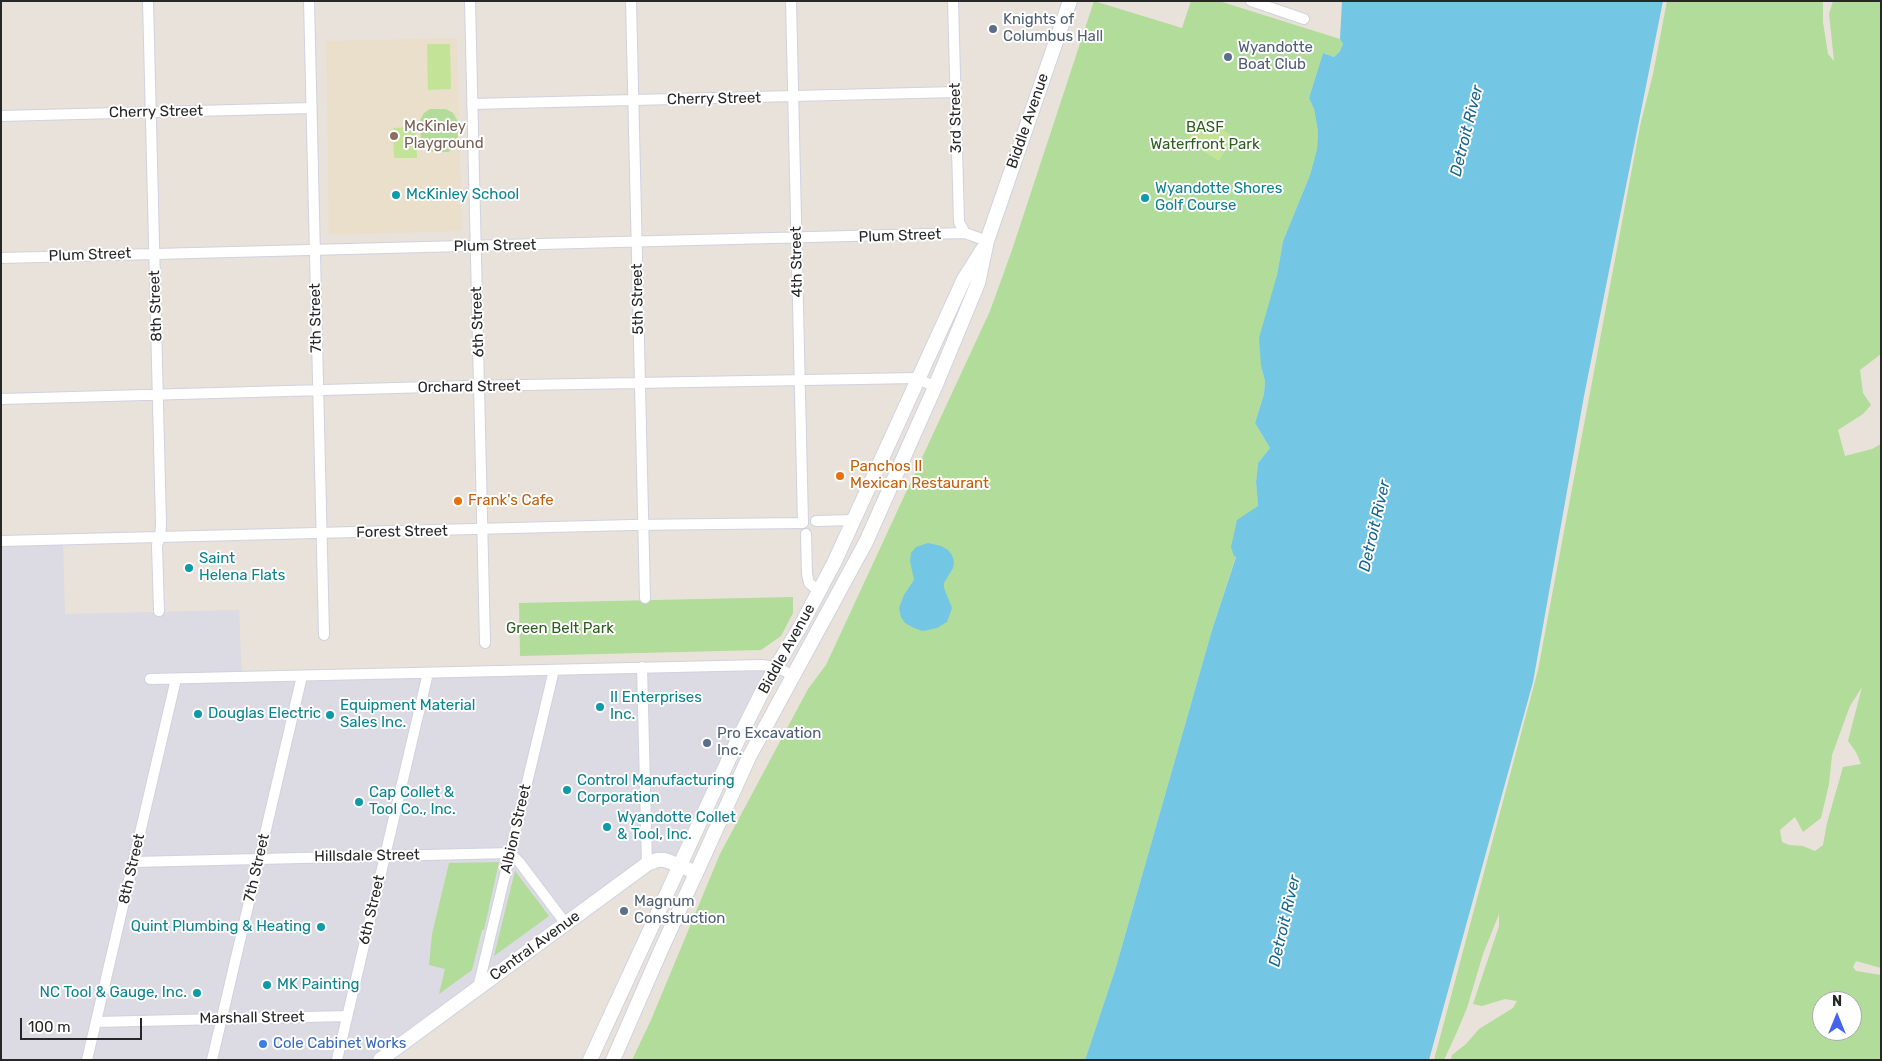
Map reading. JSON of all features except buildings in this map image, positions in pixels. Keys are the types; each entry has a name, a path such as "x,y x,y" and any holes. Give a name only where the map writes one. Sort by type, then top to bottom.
{"main road":[{"name":"Biddle Avenue","path":"615,1056 749,757 866,542 935,387 978,283 987,241 1070,1"},
{"name":"Biddle Avenue","path":"590,1060 734,746 765,686 819,591 855,520 917,378 964,279 987,241"},
{"path":"647,864 658,860 669,861 697,874"},
{"name":"Central Avenue","path":"380,1060 647,864"},
{"path":"599,1043 615,1056"}],"street":[{"name":"8th Street","path":"148,1 158,395 160,538 157,545 159,611"},
{"name":"7th Street","path":"309,1 324,635"},
{"name":"6th Street","path":"470,1 485,643"},
{"name":"5th Street","path":"631,1 645,598"},
{"name":"4th Street","path":"791,1 803,523"},
{"name":"3rd Street","path":"954,1 959,222 965,233"},
{"path":"1251,1 1304,19"},
{"name":"Cherry Street","path":"472,104 956,92"},
{"name":"Cherry Street","path":"1,116 311,108"},
{"name":"Plum Street","path":"1,258 965,233 987,241"},
{"name":"Orchard Street","path":"1,399 318,392 479,386 917,378 935,387"},
{"path":"816,521 855,520"},
{"name":"Forest Street","path":"1,541 644,525 803,523"},
{"path":"806,534 809,583 819,591"},
{"path":"150,679 762,665 777,667 793,676"},
{"path":"642,667 647,864"},
{"name":"Albion Street","path":"478,988 554,670"},
{"name":"6th Street","path":"337,1060 428,673"},
{"name":"7th Street","path":"212,1060 302,676"},
{"name":"8th Street","path":"87,1060 176,679"},
{"path":"510,853 520,863 566,924"},
{"name":"Hillsdale Street","path":"134,862 510,853"},
{"name":"Marshall Street","path":"96,1022 347,1016"}],"shaded area":[{"name":"McKinley Playground","path":"457,38 462,231 329,235 326,41"},
{"path":"63,540 65,614 239,610 242,677 777,667 680,865 658,860 380,1060 1,1060 1,541"}],"green space":[{"name":"Wyandotte Shores Golf Course","path":"1094,1 1182,28 1191,1 1219,1 1340,39 1343,44 1340,51 1334,57 1323,53 1309,98 1314,109 1318,132 1317,149 1310,175 1283,241 1261,366 1265,381 1264,394 1255,423 1270,448 1258,463 1256,482 1258,506 1236,556 1212,630 1116,967 1085,1060 632,1060 651,1020 720,854 808,689 826,665 990,311"},
{"path":"1667,1 1823,1 1823,22 1828,54 1834,61 1829,14 1833,1 1881,1 1881,354 1860,370 1863,393 1871,405 1863,414 1838,430 1845,456 1872,449 1881,444 1881,968 1856,961 1853,967 1856,971 1881,975 1881,1060 1451,1060 1452,1055 1466,1044 1479,1029 1513,1008 1517,1001 1505,999 1482,1006 1473,1004 1499,926 1499,914 1483,954 1467,1008 1456,1034 1444,1060 1434,1060 1538,670 1640,126 1653,74","holes":["1862,687 1848,741 1856,752 1861,764 1843,767 1827,823 1823,845 1815,851 1803,846 1789,845 1782,842 1780,830 1795,817 1803,832 1821,818 1829,784 1832,755 1850,706"]},
{"path":"427,44 450,44 451,89 428,90"},
{"path":"430,109 446,109 453,113 457,120 458,140 454,148 448,152 425,150 421,141 420,120 424,113"},
{"name":"BASF Waterfront Park","path":"1203,117 1234,137 1219,161 1187,141"},
{"path":"416,127 417,158 394,158 393,128"},
{"name":"Green Belt Park","path":"793,597 793,613 781,636 761,650 520,656 519,603"},
{"path":"499,862 484,930 482,930 472,970 439,994 445,969 429,965 432,934 449,863"},
{"path":"515,871 549,916 494,956"}],"water":[{"name":"Detroit River","path":"1342,1 1663,1 1584,396 1533,682 1429,1060 1085,1060 1116,967 1212,630 1236,557 1231,547 1237,520 1258,506 1256,482 1258,463 1270,448 1255,423 1264,394 1265,381 1261,366 1259,338 1277,275 1283,241 1310,175 1317,149 1318,132 1314,109 1309,98 1323,53 1334,57 1340,51 1343,44 1340,39"},
{"path":"928,543 941,546 952,555 953,568 944,583 944,588 952,608 947,622 937,628 923,631 905,623 899,608 904,595 914,580 910,561 911,553 916,547"}],"place":[{"name":"Knights of Columbus Hall","path":"993,29"},
{"name":"Wyandotte Boat Club","path":"1228,57"},
{"name":"McKinley Playground","path":"394,136"},
{"name":"McKinley School","path":"396,195"},
{"name":"Wyandotte Shores Golf Course","path":"1145,198"},
{"name":"Panchos II Mexican Restaurant","path":"840,476"},
{"name":"Frank's Cafe","path":"458,501"},
{"name":"Saint Helena Flats","path":"189,568"},
{"name":"II Enterprises Inc.","path":"600,707"},
{"name":"Douglas Electric","path":"198,714"},
{"name":"Equipment Material Sales Inc.","path":"330,715"},
{"name":"Pro Excavation Inc.","path":"707,743"},
{"name":"Control Manufacturing Corporation","path":"567,790"},
{"name":"Cap Collet & Tool Co., Inc.","path":"359,802"},
{"name":"Wyandotte Collet & Tool, Inc.","path":"607,827"},
{"name":"Magnum Construction","path":"624,911"},
{"name":"Quint Plumbing & Heating","path":"321,927"},
{"name":"MK Painting","path":"267,985"},
{"name":"NC Tool & Gauge, Inc.","path":"197,993"},
{"name":"Cole Cabinet Works","path":"263,1044"}]}
